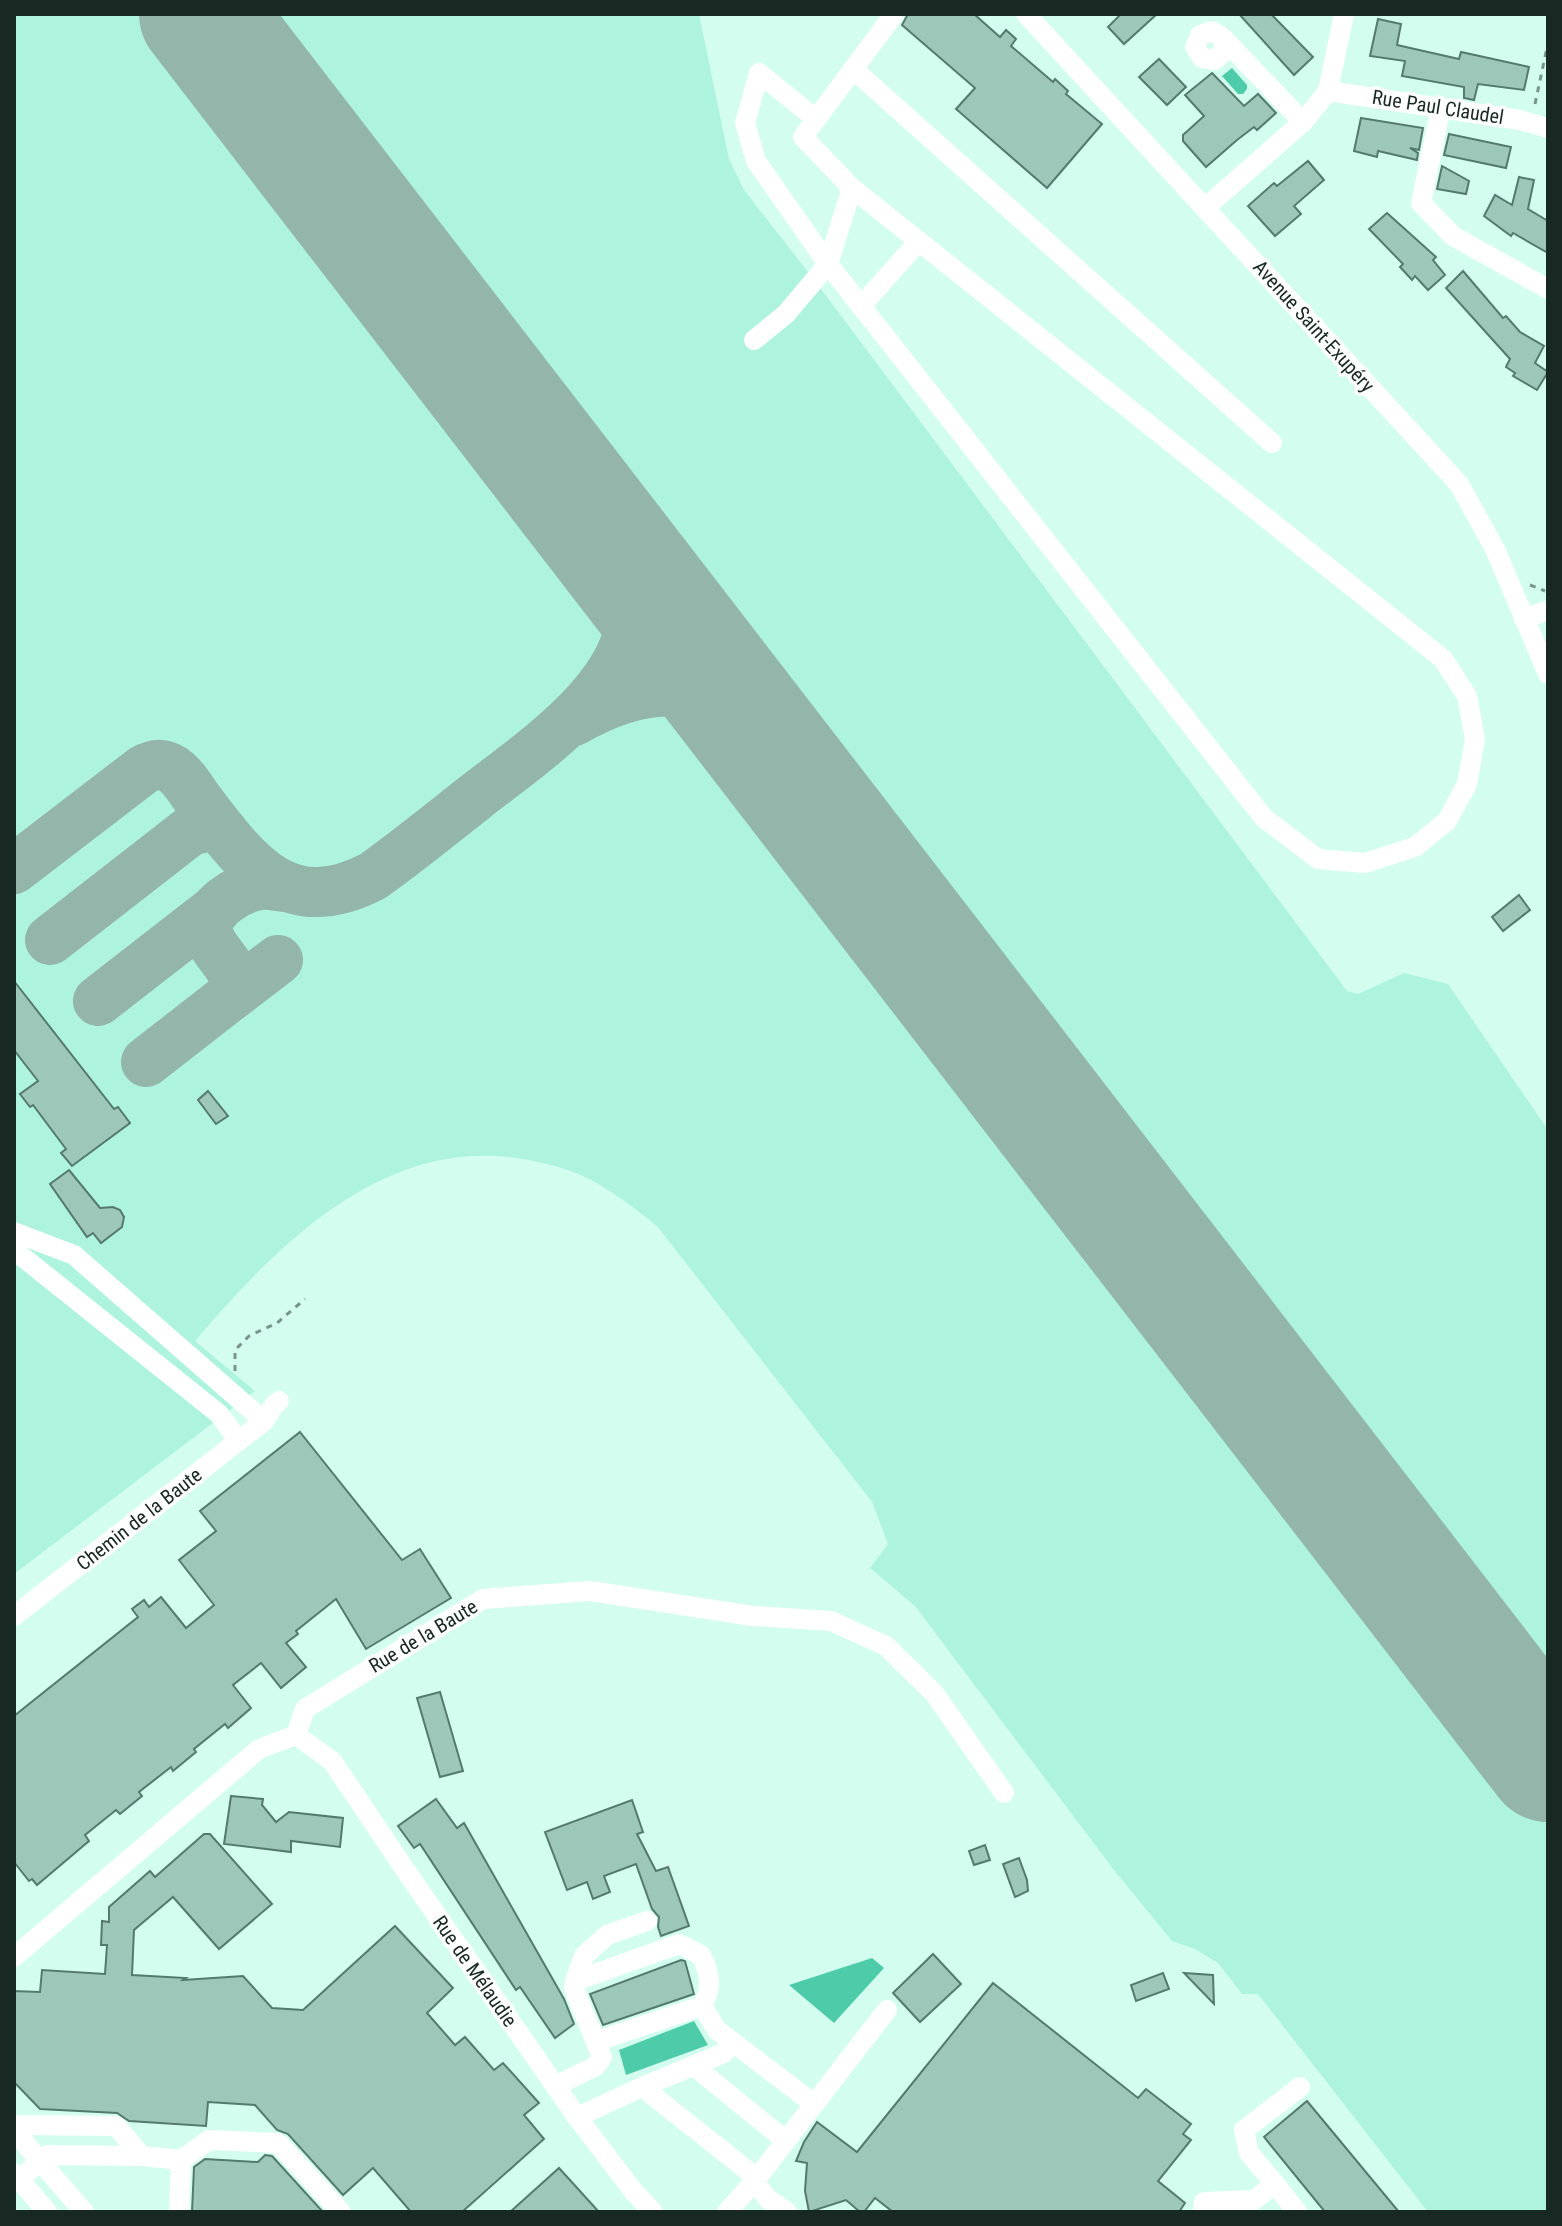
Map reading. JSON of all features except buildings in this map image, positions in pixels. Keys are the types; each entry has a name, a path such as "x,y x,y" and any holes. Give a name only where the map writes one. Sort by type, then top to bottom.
{"street":[{"path":"816,119 759,73 745,123 756,161 828,264 1264,818 1318,859 1365,863 1415,847 1447,821 1467,784 1475,739 1467,696 1443,659 852,188 803,137 894,14"},
{"name":"Avenue Saint-Exupéry","path":"1026,14 1459,484 1495,549 1548,674"},
{"path":"1206,207 1303,122 1328,91 1344,14"},
{"path":"1223,38 1303,122"},
{"path":"853,69 1272,443"},
{"name":"Rue Paul Claudel","path":"1328,91 1539,125"},
{"path":"1441,107 1421,203 1453,236 1548,289"},
{"path":"754,340 786,314 828,264 852,188"},
{"path":"861,306 919,241"},
{"path":"1524,619 1548,610"},
{"path":"14,1232 74,1255 264,1421"},
{"path":"14,1250 219,1414 239,1441"},
{"name":"Chemin de la Baute","path":"14,1616 264,1421 279,1401"},
{"name":"Rue de la Baute","path":"296,1735 305,1709 483,1599 590,1591 753,1616 831,1621 886,1646 934,1693 1004,1793"},
{"path":"14,1957 259,1749 296,1735"},
{"name":"Rue de Mélaudie","path":"296,1735 332,1761 577,2117 653,2212"},
{"path":"555,2086 596,2066 602,2057 574,1989 584,1956 607,1935 647,1921"},
{"path":"575,1981 679,1944 701,1955 710,1974 709,1993 702,2006 597,2041"},
{"path":"702,2006 717,2030 814,2104"},
{"path":"727,2212 756,2180 887,2010"},
{"path":"577,2117 724,2053 733,2042"},
{"path":"694,2066 786,2141"},
{"path":"642,2087 756,2180 768,2199 787,2212"},
{"path":"1297,2212 1249,2153 1244,2130 1300,2087"},
{"path":"14,2128 116,2126 142,2156"},
{"path":"14,2128 84,2212"},
{"path":"47,2212 17,2176 47,2155 142,2156 181,2160 209,2140 278,2143 341,2212"},
{"path":"179,2212 181,2160"},
{"path":"1203,2212 1204,2202 1254,2200 1275,2184"}],"path":[{"path":"1539,125 1548,43"},
{"path":"228,1389 235,1380 235,1350 249,1336 277,1323 305,1299"}],"shaded area":[{"path":"14,14 699,14 729,159 744,190 1347,991 1358,994 1404,973 1448,984 1548,1130 1548,2212 1428,2212 1258,1994 1242,1994 1218,1963 1195,1949 1172,1941 1114,1870 915,1606 870,1568 888,1544 872,1502 657,1226 615,1194 580,1174 523,1159 472,1156 425,1164 380,1181 338,1205 298,1235 261,1269 195,1341 255,1391 14,1574"},
{"path":"1232,68 1247,85 1243,94 1238,94 1222,76"},
{"path":"872,1958 884,1968 834,2023 789,1985"},
{"path":"694,2021 708,2045 626,2075 619,2050"}],"taxiway":[{"path":"14,869 143,770 160,765 171,768 181,776 234,846 272,879 293,889 316,892 343,888 373,876 551,738 600,688 618,660 629,631 631,601 623,573 598,529"},
{"path":"574,721 632,696 679,692 702,697 750,726"},
{"path":"50,940 190,831 210,826 223,832"},
{"path":"146,1062 223,1002 231,992 233,975 208,932 212,915 218,907 225,900 252,887 285,887"},
{"path":"98,1001 215,910"},
{"path":"227,999 278,960"}],"runway":[{"path":"201,14 1548,1760"}]}
